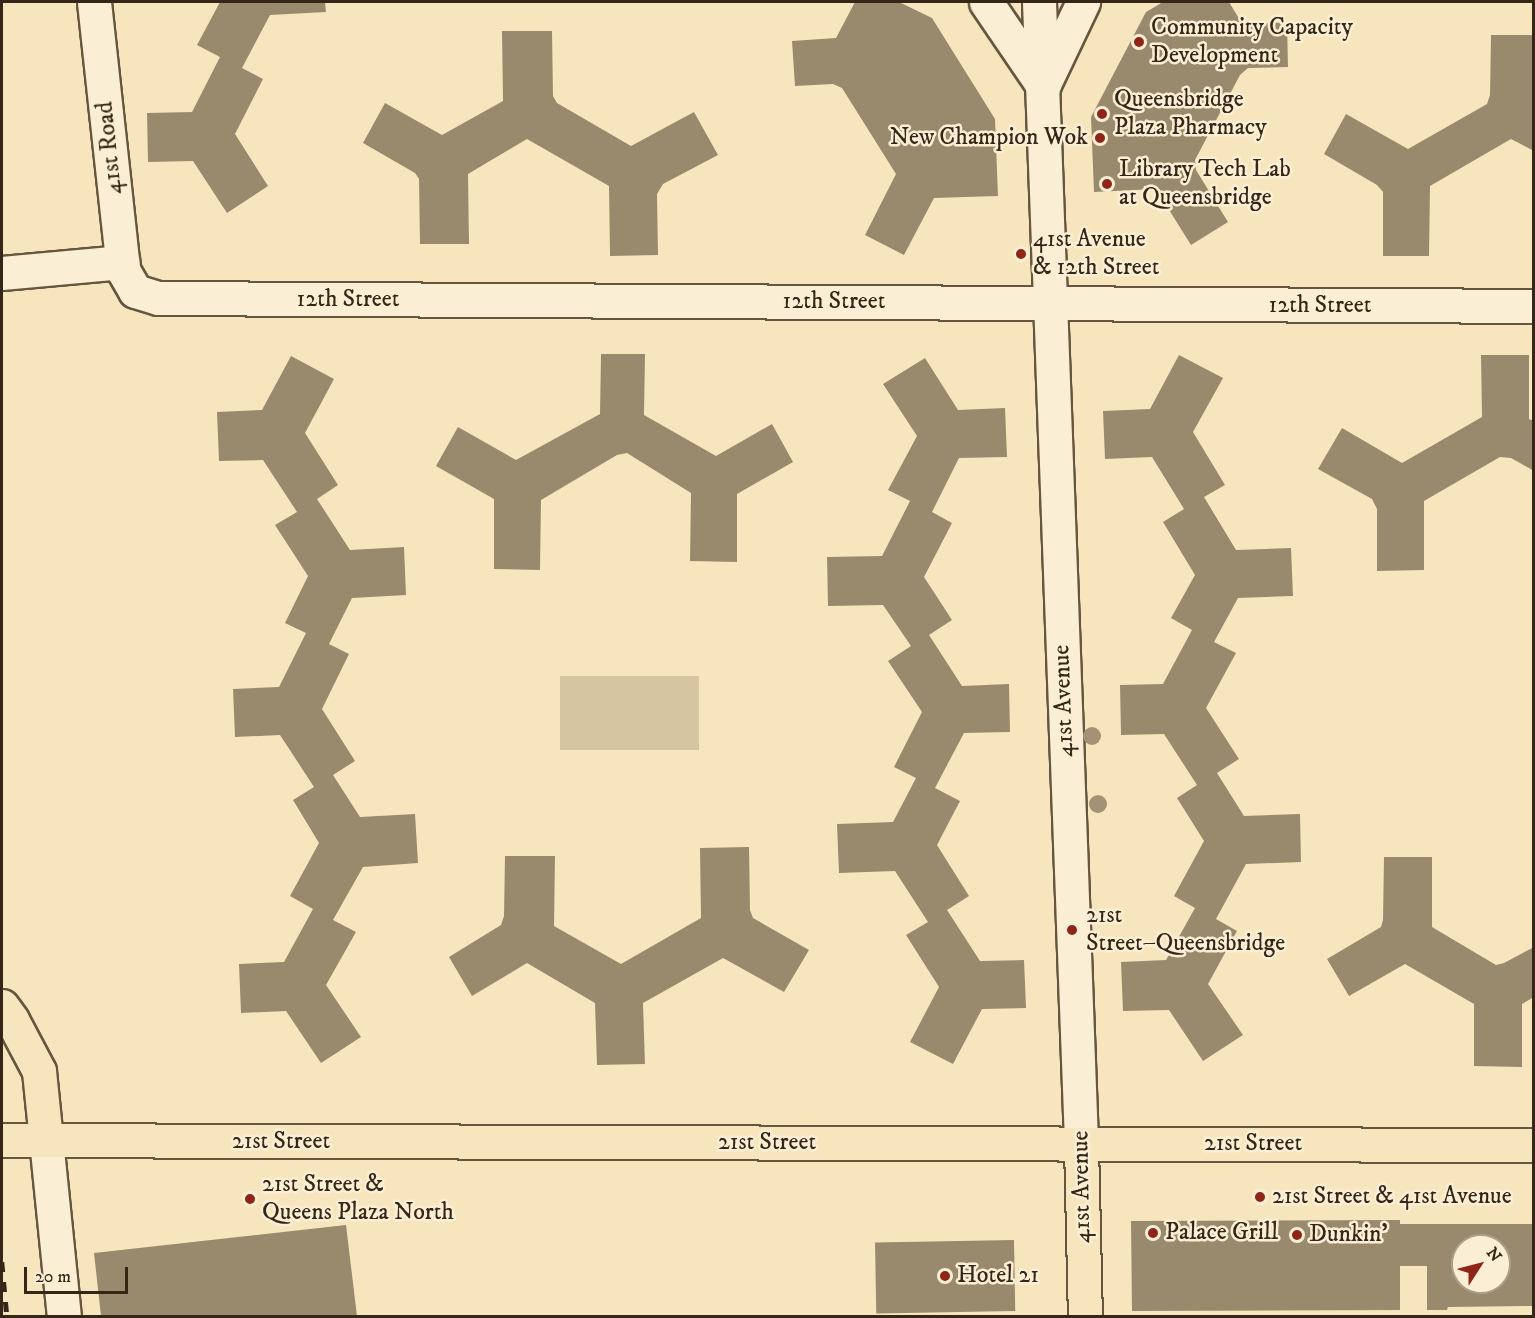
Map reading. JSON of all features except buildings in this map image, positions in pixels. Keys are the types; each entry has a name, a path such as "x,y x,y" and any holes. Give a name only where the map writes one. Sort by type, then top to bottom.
{"main road":[{"path":"2,1006 39,1071 46,1140"},
{"name":"21st Street","path":"2,1140 1533,1145"},
{"name":"41st Avenue","path":"1081,1144 1085,1317"}],"street":[{"name":"41st Road","path":"94,2 129,277"},
{"path":"986,2 1043,86"},
{"name":"41st Avenue","path":"1039,2 1081,1144"},
{"name":"41st Avenue","path":"1043,86 1083,2"},
{"name":"12th Street","path":"2,273 129,277 158,298 1533,306"},
{"path":"46,1140 64,1317"}],"shaded area":[{"path":"560,676 699,676 699,750 560,750"}],"railway":[{"path":"2,1262 7,1316"}],"place":[{"name":"Community Capacity Development","path":"1139,42"},
{"name":"Queensbridge Plaza Pharmacy","path":"1102,114"},
{"name":"New Champion Wok","path":"1100,138"},
{"name":"Library Tech Lab at Queensbridge","path":"1107,184"},
{"name":"41st Avenue & 12th Street","path":"1021,254"},
{"name":"21st Street–Queensbridge","path":"1072,930"},
{"name":"21st Street & 41st Avenue","path":"1260,1197"},
{"name":"21st Street & Queens Plaza North","path":"250,1199"},
{"name":"Palace Grill","path":"1153,1233"},
{"name":"Dunkin'","path":"1297,1235"},
{"name":"Hotel 21","path":"945,1276"}]}
